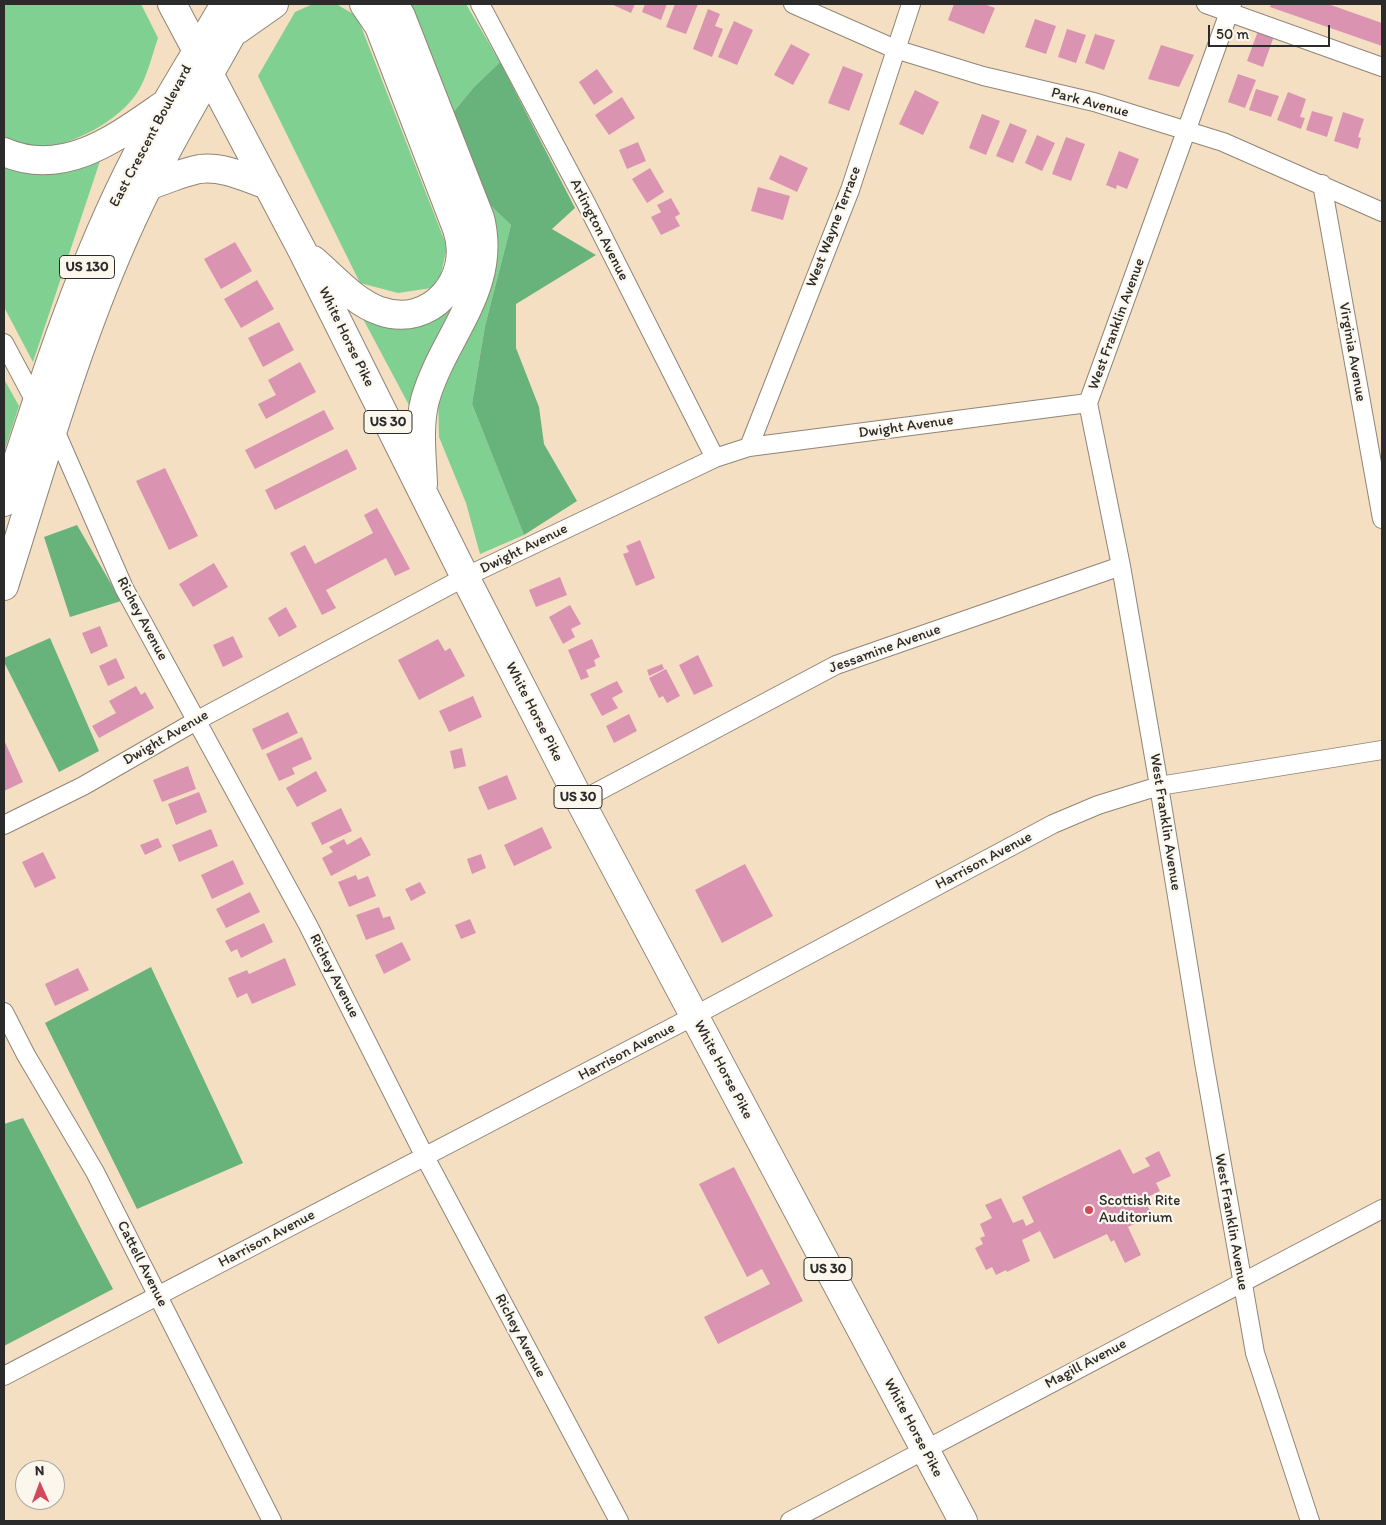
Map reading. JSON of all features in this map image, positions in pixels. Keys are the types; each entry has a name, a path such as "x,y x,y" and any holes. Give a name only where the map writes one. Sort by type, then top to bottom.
{"main road":[{"name":"White Horse Pike","path":"172,4 304,252 465,577 580,801 963,1521"},
{"name":"East Crescent Boulevard","path":"54,428 110,271 148,186 176,132 225,4"},
{"name":"East Crescent Boulevard","path":"4,502 36,403 107,219 138,154 169,100 232,34 248,4"},
{"path":"232,34 274,4"},
{"path":"304,252 361,302 381,312 395,314 419,312 434,305 450,290 459,272 462,255 457,229 379,26 364,4"},
{"path":"394,4 401,16 480,218 485,242 482,272 474,295 426,400 422,435 424,493"},
{"path":"4,152 31,160 68,158 91,151 119,136 169,100"},
{"path":"148,186 201,169 215,169 236,174 268,185"},
{"name":"US 130","path":"4,586 54,428"}],"street":[{"name":"Arlington Avenue","path":"480,4 587,206 714,458"},
{"name":"Park Avenue","path":"793,4 895,49 983,76 1094,102 1223,142 1382,212"},
{"name":"West Wayne Terrace","path":"749,447 850,190 911,4"},
{"path":"1206,4 1230,8 1382,67"},
{"name":"West Franklin Avenue","path":"1230,8 1088,403 1121,566 1255,1352 1310,1521"},
{"name":"Virginia Avenue","path":"1322,184 1382,519"},
{"path":"4,343 36,403"},
{"name":"Dwight Avenue","path":"4,824 83,786 196,721 465,577 714,458 749,447 1088,403"},
{"name":"Richey Avenue","path":"54,428 124,588 308,925 425,1157 619,1521"},
{"name":"Jessamine Avenue","path":"580,801 836,665 1121,566"},
{"name":"Harrison Avenue","path":"4,1376 694,1016 1053,824 1098,804 1159,786 1382,750"},
{"name":"Cattell Avenue","path":"4,1012 26,1055 94,1172 272,1521"},
{"name":"Magill Avenue","path":"790,1521 1382,1209"}],"green space":[{"path":"4,4 141,4 158,38 141,87 118,114 92,131 77,138 62,143 34,147 4,140"},
{"path":"313,4 336,4 357,16 447,247 438,287 398,293 360,283 258,76 295,12"},
{"path":"409,4 466,4 500,62 474,87 451,115"},
{"path":"500,62 575,208 552,229 596,255 516,304 516,348 539,407 544,444 577,501 524,535 472,404 485,326 511,225 490,205 451,115 474,87"},
{"path":"101,158 33,362 4,307 4,162"},
{"path":"490,205 511,225 485,326 472,404 524,535 480,554 466,503 439,437 438,394 494,257"},
{"path":"457,305 410,407 361,315 437,312"},
{"path":"4,379 19,406 4,452"},
{"path":"77,525 121,601 70,617 44,537"},
{"path":"50,638 99,751 59,772 4,662 4,658"},
{"path":"151,967 243,1163 137,1209 45,1023"},
{"path":"23,1118 113,1289 4,1346 4,1124"}],"building":[{"path":"611,4 635,4 631,13"},
{"path":"645,4 667,4 661,20 642,12"},
{"path":"675,4 698,4 686,34 666,27"},
{"path":"954,4 984,4 995,8 984,34 948,20"},
{"path":"1271,4 1328,4 1382,23 1382,46 1270,7"},
{"path":"708,9 720,14 715,26 723,29 712,57 693,49"},
{"path":"1035,19 1056,26 1046,54 1025,47"},
{"path":"734,21 753,30 737,65 718,57"},
{"path":"1067,29 1086,35 1076,63 1058,57"},
{"path":"1258,31 1274,36 1263,67 1247,61"},
{"path":"1095,34 1115,40 1104,70 1085,63"},
{"path":"791,44 810,54 793,85 774,75"},
{"path":"1161,45 1194,55 1179,87 1148,79"},
{"path":"843,66 863,74 849,111 828,103"},
{"path":"597,69 613,92 594,105 579,82"},
{"path":"1238,74 1256,80 1245,108 1228,102"},
{"path":"1256,89 1279,96 1271,117 1249,110"},
{"path":"915,90 939,102 923,135 899,124"},
{"path":"1288,92 1306,99 1300,117 1305,118 1301,129 1277,120"},
{"path":"622,97 635,118 609,135 595,115"},
{"path":"1312,111 1333,117 1327,137 1306,130"},
{"path":"1343,112 1364,119 1358,137 1361,138 1358,149 1334,141"},
{"path":"982,114 1000,121 986,155 969,148"},
{"path":"1010,123 1027,130 1013,163 996,156"},
{"path":"1037,135 1055,143 1042,171 1025,163"},
{"path":"1066,137 1085,144 1071,181 1052,174"},
{"path":"638,142 646,161 627,169 619,150"},
{"path":"1119,151 1139,159 1127,189 1117,185 1116,189 1106,185"},
{"path":"780,155 808,168 797,192 769,179"},
{"path":"650,168 664,192 647,203 632,179"},
{"path":"758,187 790,196 783,220 751,211"},
{"path":"671,198 680,214 675,217 680,226 661,235 651,217 661,212 657,205"},
{"path":"235,242 252,271 221,289 204,259"},
{"path":"257,280 274,309 241,328 224,299"},
{"path":"279,322 294,350 263,367 248,338"},
{"path":"300,362 316,392 266,419 258,404 276,395 268,380"},
{"path":"324,410 334,429 255,469 245,450"},
{"path":"347,449 357,469 275,510 265,490"},
{"path":"165,468 198,536 169,550 136,481"},
{"path":"377,508 410,569 395,576 386,558 326,590 336,608 322,615 290,553 305,545 315,564 373,533 364,515"},
{"path":"640,540 655,578 636,586 623,554 629,552 626,546"},
{"path":"214,563 228,587 193,607 179,584"},
{"path":"560,577 567,595 536,607 529,590"},
{"path":"570,605 581,624 571,629 575,637 563,644 549,617"},
{"path":"286,607 297,627 279,637 268,618"},
{"path":"100,626 108,646 91,654 82,633"},
{"path":"233,636 243,657 223,667 213,645"},
{"path":"438,639 445,651 450,648 465,676 419,700 398,660"},
{"path":"592,639 600,657 594,660 596,666 586,670 589,677 581,680 568,650"},
{"path":"698,655 713,686 694,695 679,665"},
{"path":"116,658 125,678 108,686 99,666"},
{"path":"662,664 664,669 649,676 647,670"},
{"path":"666,669 680,696 667,703 663,696 659,698 649,678"},
{"path":"617,681 623,692 612,698 618,708 602,716 590,694"},
{"path":"136,686 141,695 145,692 154,708 99,738 92,726 116,713 109,701"},
{"path":"473,696 482,717 449,732 439,711"},
{"path":"288,712 298,733 262,750 252,729"},
{"path":"629,714 637,731 614,743 606,726"},
{"path":"302,737 312,759 292,768 295,774 279,781 266,754"},
{"path":"4,740 23,782 4,791"},
{"path":"462,748 466,766 454,769 450,751"},
{"path":"188,766 196,789 162,802 153,780"},
{"path":"316,771 327,791 297,807 286,788"},
{"path":"507,775 517,799 488,810 478,787"},
{"path":"199,792 207,812 176,825 168,804"},
{"path":"341,808 352,831 322,845 311,823"},
{"path":"542,827 552,848 514,866 504,845"},
{"path":"211,829 218,846 179,862 172,845"},
{"path":"361,837 371,855 331,876 322,858 333,852 329,847 344,839 347,845"},
{"path":"158,838 162,847 145,855 140,845"},
{"path":"43,852 56,878 35,888 22,862"},
{"path":"481,854 486,868 472,874 467,859"},
{"path":"233,860 244,884 212,899 201,875"},
{"path":"745,864 773,916 722,943 695,890"},
{"path":"356,875 358,880 368,876 376,896 349,907 338,882"},
{"path":"420,882 426,893 411,901 405,889"},
{"path":"250,892 260,912 226,928 216,909"},
{"path":"379,907 383,918 390,916 395,929 366,940 356,915"},
{"path":"470,919 476,933 461,939 455,925"},
{"path":"264,923 273,942 241,958 237,949 231,952 225,941"},
{"path":"402,942 411,960 384,974 375,955"},
{"path":"285,958 296,985 252,1004 247,993 237,998 228,978 247,970 249,974"},
{"path":"78,968 89,990 55,1006 45,984"},
{"name":"Scottish Rite Auditorium","path":"1120,1149 1133,1174 1150,1166 1145,1158 1159,1151 1171,1176 1156,1183 1160,1191 1144,1199 1152,1215 1128,1227 1141,1255 1125,1263 1114,1240 1111,1242 1107,1234 1054,1259 1040,1231 1022,1240 1030,1261 996,1275 992,1267 986,1270 975,1248 983,1244 980,1238 985,1236 980,1224 992,1218 985,1205 1001,1198 1013,1223 1023,1219 1026,1226 1034,1222 1022,1197"},
{"path":"734,1167 803,1301 718,1344 704,1317 770,1284 762,1269 747,1277 699,1184"}],"place":[{"name":"Scottish Rite Auditorium","path":"1089,1210"}]}
